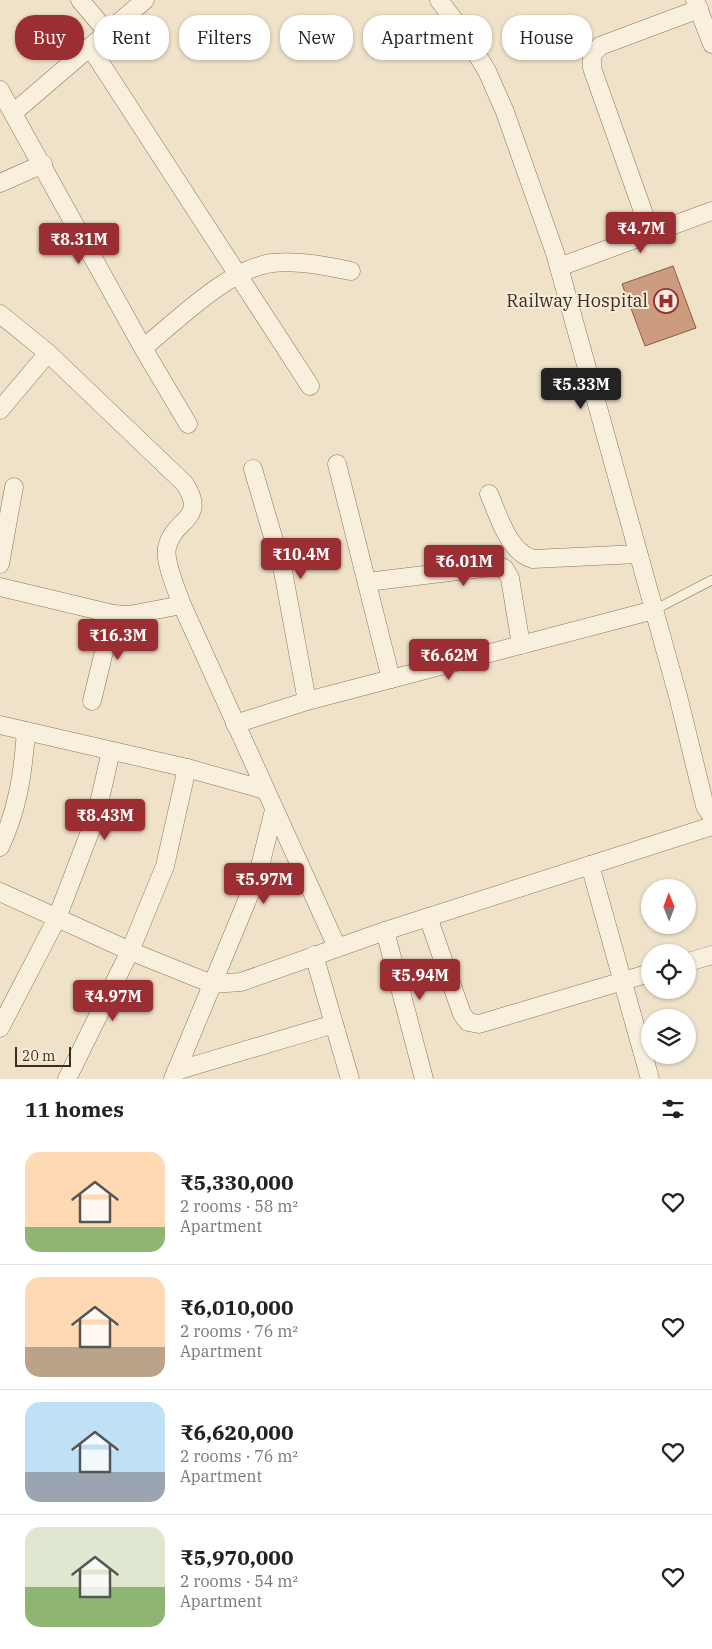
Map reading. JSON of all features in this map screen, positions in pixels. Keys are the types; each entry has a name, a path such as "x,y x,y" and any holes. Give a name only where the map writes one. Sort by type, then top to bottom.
{"street":[{"path":"80,0 94,17"},
{"path":"127,15 145,0"},
{"path":"439,0 462,32 490,79 505,112 559,267 654,610 705,806 712,817"},
{"path":"650,234 592,68 592,55 600,46 697,5 712,44"},
{"path":"13,113 94,43"},
{"path":"90,47 310,386"},
{"path":"0,90 43,164 143,348 188,424"},
{"path":"0,183 43,164"},
{"path":"559,267 712,211"},
{"path":"143,348 238,275 250,268 273,263 319,265 351,271"},
{"path":"0,314 48,353 185,484 190,491 194,510 174,532 166,548 168,564 182,604 336,947"},
{"path":"0,410 48,353"},
{"path":"337,464 392,679"},
{"path":"252,469 283,571 307,701"},
{"path":"0,564 14,487"},
{"path":"489,494 515,549 523,556 533,559 638,554"},
{"path":"367,582 499,566 504,568 510,578 521,645"},
{"path":"0,587 113,614 129,615 182,604"},
{"path":"236,724 307,701 654,610"},
{"path":"92,701 113,614"},
{"path":"0,725 187,768 265,790"},
{"path":"0,847 16,809 22,781 26,731"},
{"path":"0,1028 57,918 96,816 111,751"},
{"path":"67,1079 130,951 171,847 187,768"},
{"path":"175,1075 258,874 274,810"},
{"path":"0,892 130,951 212,984 240,982 384,931 712,827"},
{"path":"590,865 621,982 650,1079"},
{"path":"428,917 462,1014 468,1022 479,1024 641,976"},
{"path":"384,931 424,1079"},
{"path":"314,955 350,1079"},
{"path":"696,960 712,955"},
{"path":"175,1075 334,1024"}],"lane":[{"path":"654,610 712,580"}],"building":[{"path":"673,266 696,328 645,346 622,284"}],"place":[{"name":"Railway Hospital","path":"666,301"}]}
